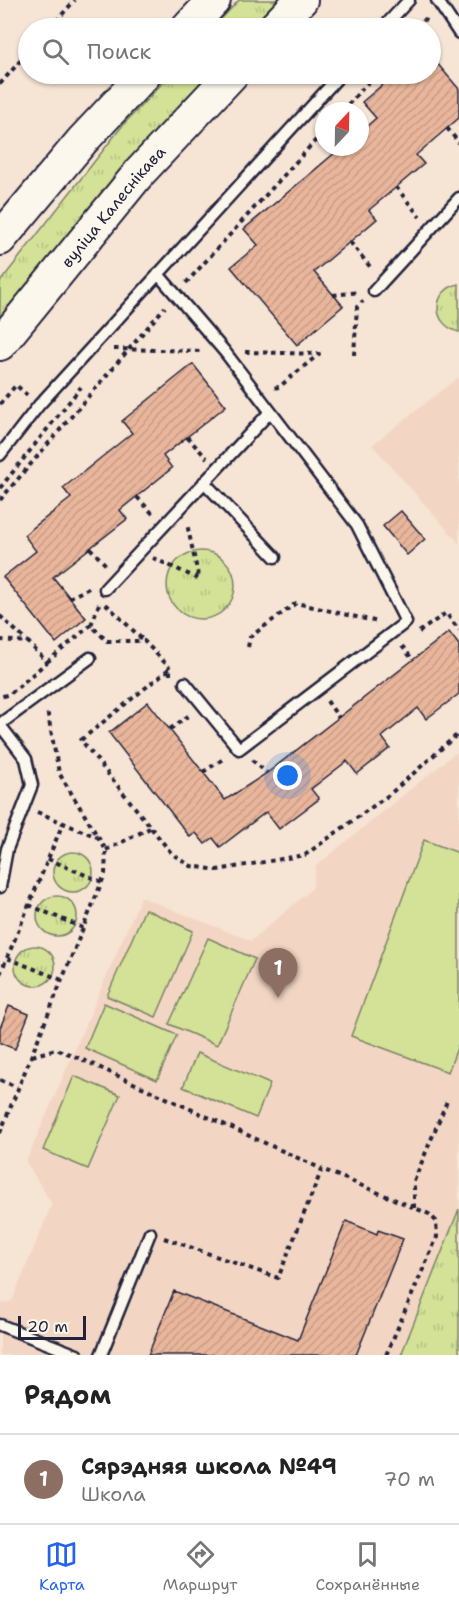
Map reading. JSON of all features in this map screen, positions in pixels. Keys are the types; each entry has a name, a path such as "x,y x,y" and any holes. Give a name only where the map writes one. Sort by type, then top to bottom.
{"main road":[{"path":"197,18 214,0"},
{"path":"284,18 301,0"},
{"path":"0,239 82,141 136,84"},
{"name":"вуліца Калеснікава","path":"0,344 140,172 223,84"}],"lane":[{"path":"392,18 409,0"},
{"path":"437,0 459,33"},
{"path":"0,455 39,405 333,84"},
{"path":"378,286 459,198"},
{"path":"158,274 225,352 357,525 406,622 239,749 185,683"},
{"path":"103,594 270,412"},
{"path":"204,482 275,557"},
{"path":"0,887 7,849 32,785 27,759 0,724 90,658"},
{"path":"101,1355 150,1233"},
{"path":"0,1325 77,1355"}],"path":[{"path":"59,18 75,0"},
{"path":"0,84 18,63"},
{"path":"350,102 367,84"},
{"path":"447,128 459,142"},
{"path":"0,500 126,350 315,141"},
{"path":"396,187 430,230"},
{"path":"350,242 378,286"},
{"path":"333,295 378,286"},
{"path":"354,355 357,307 378,286"},
{"path":"202,343 208,351"},
{"path":"0,404 16,385"},
{"path":"187,437 210,461"},
{"path":"137,497 158,520"},
{"path":"140,553 200,579 183,506"},
{"path":"90,548 110,569"},
{"path":"69,598 89,588"},
{"path":"0,697 10,694 91,625 103,594"},
{"path":"249,647 250,636 296,603 375,623 384,618"},
{"path":"392,653 446,613 459,630"},
{"path":"0,616 48,662"},
{"path":"91,625 107,641 144,641 170,668 170,685"},
{"path":"0,639 28,642"},
{"path":"402,646 413,660"},
{"path":"170,668 81,740 172,854 191,866 235,869 305,855 390,794 459,733"},
{"path":"317,708 336,694"},
{"path":"327,701 339,718"},
{"path":"186,707 199,723"},
{"path":"0,1133 105,874 106,850 59,773 46,708"},
{"path":"170,729 192,714"},
{"path":"219,749 231,763"},
{"path":"243,764 260,751"},
{"path":"203,772 226,758"},
{"path":"250,758 267,773"},
{"path":"38,800 35,811 97,837"},
{"path":"0,974 63,823"},
{"path":"106,850 150,828"},
{"path":"48,859 102,882"},
{"path":"29,905 83,928"},
{"path":"6,958 62,980"},
{"path":"31,1057 56,1049 72,1054 322,1169 429,1214 436,1221 437,1237 386,1355"},
{"path":"0,1080 18,1087"},
{"path":"414,1208 414,1181 447,1101"},
{"path":"0,1110 8,1113"},
{"path":"150,1233 278,1278 322,1169"}],"shaded area":[{"path":"459,377 459,543 372,445"},
{"path":"459,750 459,1209 400,1355 0,1355 0,1304 12,1301 52,1204 26,1162 141,897 251,941 312,889 316,866"}],"green space":[{"path":"239,0 286,0 269,18 222,18"},
{"path":"162,84 209,84 0,328 0,282 123,125"},
{"path":"459,284 459,332 443,322 438,308 443,293"},
{"path":"201,551 214,554 225,561 232,572 235,585 232,598 225,609 214,616 201,619 188,616 177,609 170,598 167,585 170,572 177,561 188,554"},
{"path":"424,840 459,853 459,1043 448,1072 351,1036"},
{"path":"73,852 81,853 87,858 92,864 92,880 87,886 81,891 73,892 65,891 59,886 54,880 53,872 54,864 59,858 65,853"},
{"path":"57,896 65,897 71,902 76,908 76,924 71,930 65,935 57,936 49,935 43,930 38,924 37,916 38,908 43,902 49,897"},
{"path":"145,909 193,931 156,1017 107,996"},
{"path":"208,938 255,959 217,1045 169,1024"},
{"path":"35,946 43,947 49,952 54,958 54,974 49,980 43,985 35,986 27,985 21,980 16,974 15,966 16,958 21,952 27,947"},
{"path":"104,1003 177,1035 157,1080 85,1048"},
{"path":"197,1053 270,1084 256,1118 183,1087"},
{"path":"74,1076 120,1095 88,1169 43,1150"},
{"path":"459,1209 459,1355 401,1355"}],"building":[{"path":"441,68 459,89 459,118 416,155 424,164 369,210 377,219 314,272 343,306 297,345 231,267 258,245 244,229 331,156 369,156 369,124 376,118 369,110 369,102 362,102 383,84 441,84"},
{"path":"193,364 226,406 163,456 172,468 120,510 127,519 53,577 86,618 56,643 3,577 36,551 24,535 71,498 63,488 132,433 122,421"},
{"path":"401,511 425,539 407,555 383,526"},
{"path":"449,632 459,645 459,694 426,719 418,708 382,737 390,748 357,774 347,761 311,789 319,799 279,829 266,812 220,847 213,838 205,844 196,833 190,837 109,733 148,702 225,800 267,773"},
{"path":"9,1006 29,1014 15,1049 0,1043 0,1028"},
{"path":"346,1221 377,1234 378,1230 403,1239 356,1355 148,1355 174,1291 298,1340"}],"place":[{"name":"Сярэдняя школа №49","path":"278,998"}]}
